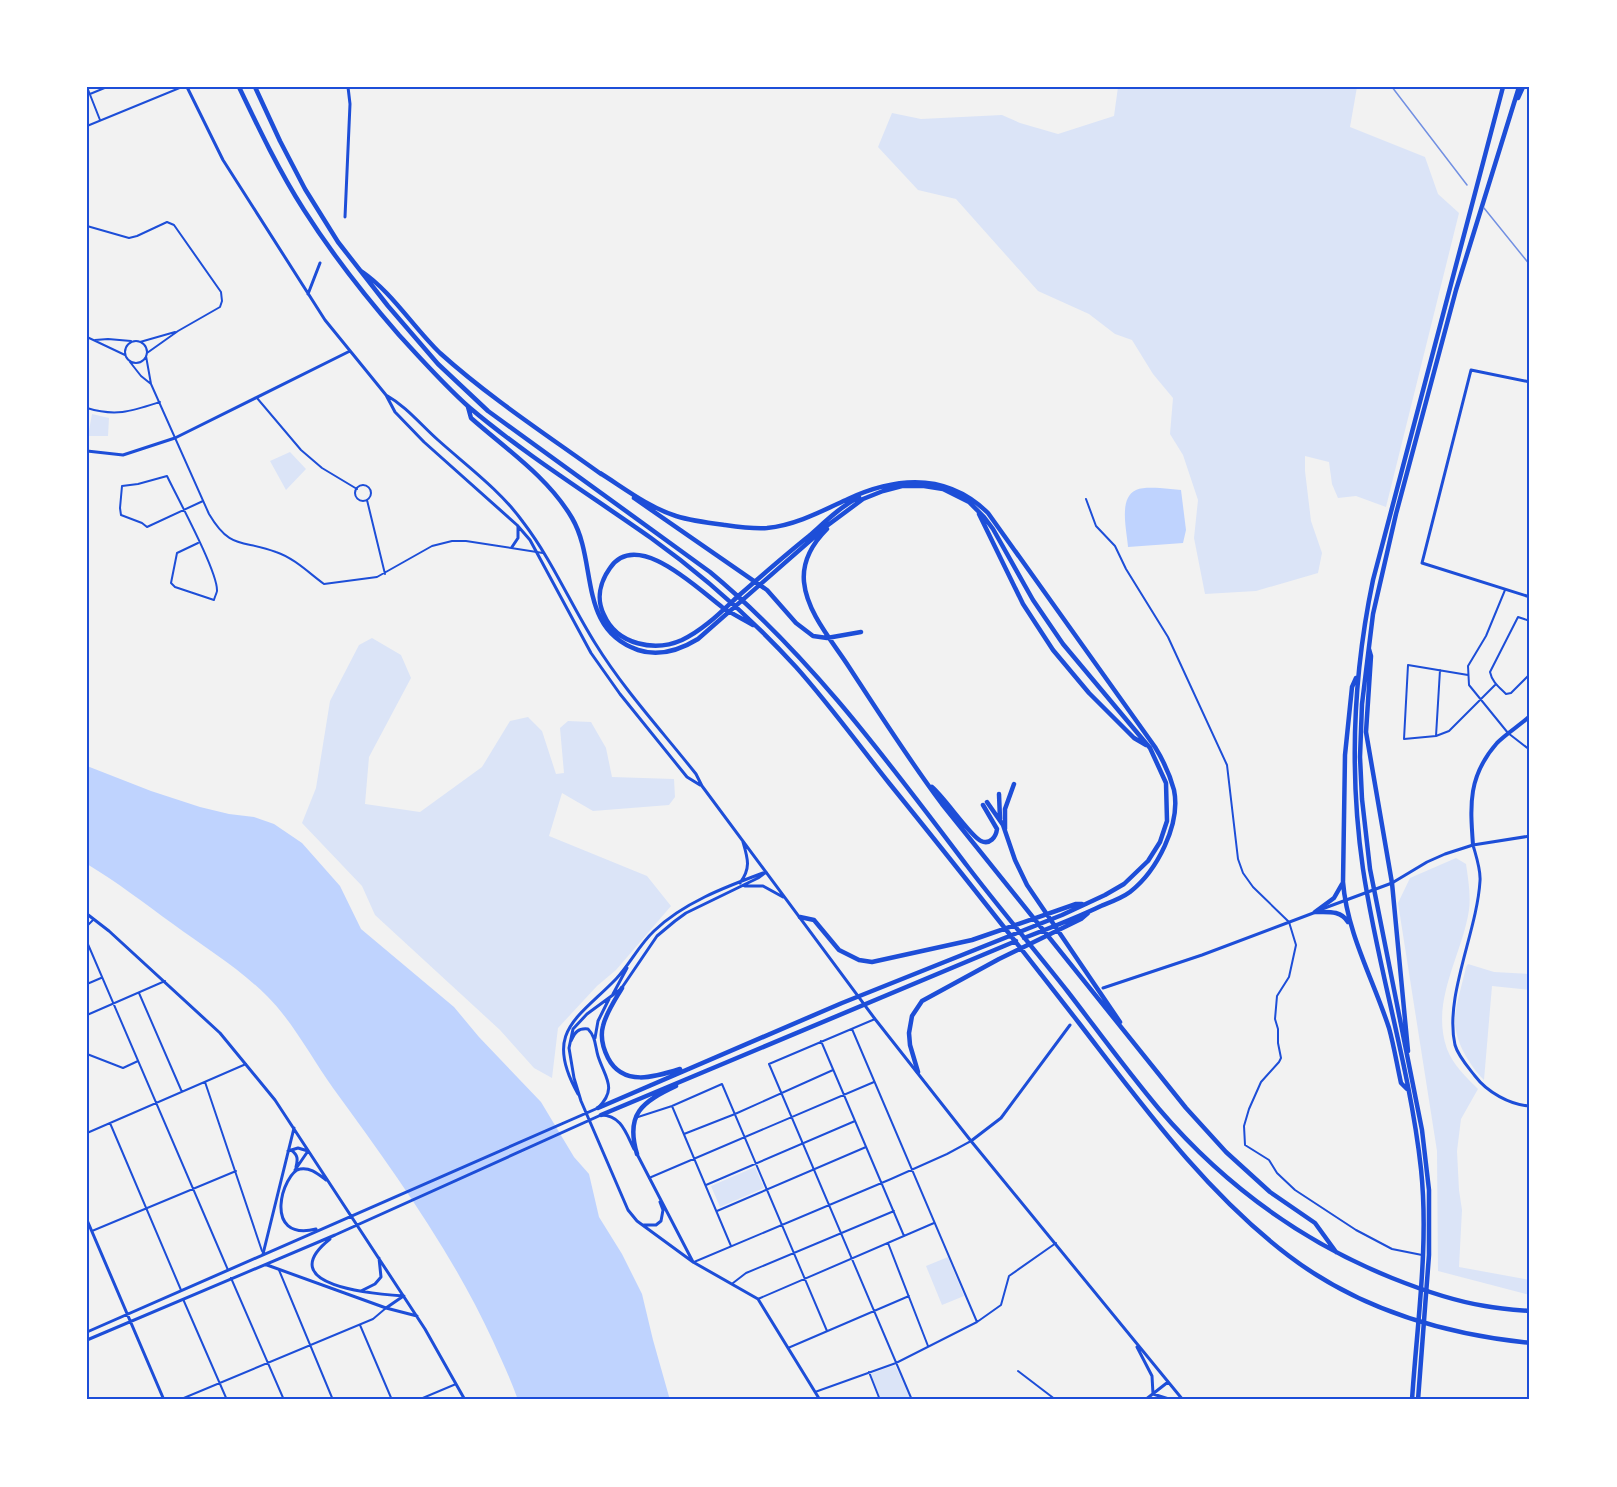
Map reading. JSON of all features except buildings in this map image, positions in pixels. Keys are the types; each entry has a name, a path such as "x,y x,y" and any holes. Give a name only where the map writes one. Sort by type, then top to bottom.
{"highway":[{"path":"239,87 264,139 302,207 335,256 372,304 467,406 529,454 661,546 733,603 761,630 818,695 1000,921 1160,1127 1215,1190 1263,1235 1293,1259 1330,1283 1399,1316 1445,1330 1490,1339 1530,1343"},
{"path":"255,87 305,189 357,267 438,364 489,411 710,572 772,627 801,658 898,774 981,884 1159,1109 1221,1173 1275,1216 1338,1254 1410,1285 1442,1295 1483,1306 1530,1311"},
{"path":"1412,1400 1424,1217 1421,1168 1363,872 1355,799 1354,757 1358,673 1367,612 1390,512 1503,87"},
{"path":"1418,1400 1429,1255 1430,1199 1422,1130 1370,869 1362,799 1360,757 1362,704 1368,646 1396,514 1456,290 1521,87"},
{"path":"357,267 374,280 441,353 504,405 767,590 795,623 813,636 827,638 861,632"},
{"path":"467,406 471,418 546,483 571,516 582,543 594,606 603,623 614,636 627,646 642,652 667,652 690,644 848,503 878,489"},
{"path":"600,473 646,502 676,516 753,528 769,528 800,520 865,491 907,482 932,483 956,490 979,504 1003,533 1161,757 1174,791 1175,801 1169,836 1147,875 1130,892 929,996 916,1008 909,1033 918,1072"},
{"path":"768,574 854,505 873,494 893,488 924,486 953,493 976,509 993,529 1033,600 1063,644 1150,748 1166,783 1168,808 1164,833 1154,852 1134,877 1114,891 1088,903 972,940 868,962 839,950 814,920 800,918"},
{"path":"854,505 817,541 810,551 805,566 804,583 808,599 824,628 925,782 1186,1108 1226,1152 1270,1192 1315,1223 1338,1254"},
{"path":"976,509 1023,604 1063,664 1134,738 1150,748"},
{"path":"723,614 692,635 677,642 662,646 641,645 618,633 608,621 600,604 601,587 607,573 616,562 635,555 651,557 664,563 724,608 761,630"},
{"path":"1368,646 1371,656 1366,732 1392,883 1400,983 1408,1041 1407,1058"},
{"path":"1358,673 1352,687 1345,755 1344,901 1389,1029 1401,1083 1407,1090"},
{"path":"925,782 946,800 981,842 988,842 995,837 997,829 985,803 1000,821 1015,860 1032,893 1133,1041"},
{"path":"1006,834 1005,809 1014,784"},
{"path":"1009,787 1010,795"},
{"path":"999,794 1000,821"},
{"path":"1316,912 1334,898 1343,882"},
{"path":"1316,912 1342,914 1351,926"},
{"path":"598,1108 697,1064 1060,913"},
{"path":"601,1115 847,1010 1067,923"},
{"path":"622,988 606,1017 602,1039 604,1052 618,1071 627,1076 649,1078 697,1064"},
{"path":"637,1154 632,1130 636,1117 648,1100 702,1073"}],"main road":[{"path":"1473,845 1472,793 1477,775 1493,750 1508,733 1530,716"}],"street":[{"path":"87,87 100,120"},
{"path":"90,94 107,87"},
{"path":"87,126 184,87 223,160 308,294 386,395 395,412 424,442 518,525 536,552 591,653 620,694 687,777 702,786"},
{"path":"345,217 350,104 348,87"},
{"path":"87,226 129,238 167,222 174,225 221,292 220,307 178,331 146,354 139,363 130,361"},
{"path":"308,294 320,263"},
{"path":"95,340 140,342 178,331"},
{"path":"87,337 125,355 141,376 151,384"},
{"path":"125,355 127,347 134,342"},
{"path":"140,342 145,346 151,384 203,501 218,530 229,539 241,544 275,551 324,584 377,578 441,542 466,541 544,553"},
{"path":"87,451 123,455 175,438 350,351"},
{"path":"1530,382 1471,370 1422,563 1530,597"},
{"path":"386,395 402,404 434,437 504,498 523,521 596,644 621,680 696,774 702,786 875,1019 1183,1400"},
{"path":"257,398 301,450 322,468 357,489"},
{"path":"87,408 99,412 122,413 160,402"},
{"path":"198,543 177,554 171,583 175,587 214,600 217,591 212,571 198,543 183,511 167,476 122,486 121,515 147,527 183,511 203,501"},
{"path":"357,489 368,487 371,494 367,500 385,574"},
{"path":"357,489 358,498 362,501 367,500"},
{"path":"1086,499 1096,526 1115,546 1126,569 1168,637 1227,765 1238,859 1243,873 1253,887 1289,922 1296,945 1289,977 1277,996 1275,1019 1278,1029 1280,1062 1261,1082 1253,1099 1244,1126 1245,1145 1269,1160 1277,1173 1295,1190 1356,1230 1392,1249 1422,1255"},
{"path":"512,547 518,538 518,525"},
{"path":"1506,590 1486,636 1468,666 1469,685 1508,733 1530,750"},
{"path":"1530,621 1518,617 1490,672 1495,685 1506,694 1511,693 1530,674"},
{"path":"1468,675 1408,665 1404,739 1436,736 1449,731 1495,685"},
{"path":"1436,736 1440,670"},
{"path":"741,837 749,859 741,884"},
{"path":"1103,988 1202,955 1392,883 1435,857 1473,845 1530,837"},
{"path":"1473,845 1480,879 1476,910 1457,988 1452,1021 1456,1047 1479,1081 1494,1094 1530,1106"},
{"path":"581,1101 570,1064 569,1048 570,1036 579,1022 622,988 657,936 686,914 766,872"},
{"path":"787,899 763,886 741,884 688,906 675,914 653,932 617,978 577,1015 566,1036 565,1064 628,1210 641,1224 693,1262 758,1299 820,1400"},
{"path":"87,914 165,981 220,1033 275,1100 417,1316 465,1400"},
{"path":"87,926 94,919"},
{"path":"87,942 228,1270"},
{"path":"87,1332 598,1108 609,1091 609,1082 598,1055 595,1039 598,1022 634,956"},
{"path":"87,984 102,977"},
{"path":"87,1015 165,981"},
{"path":"139,993 182,1092"},
{"path":"875,1019 769,1064 912,1400"},
{"path":"693,1262 912,1170 972,1141 1001,1118 1070,1025"},
{"path":"569,1048 574,1033 578,1029 588,1029 595,1039"},
{"path":"852,1029 977,1322"},
{"path":"821,1041 904,1236"},
{"path":"87,1054 123,1068 138,1061"},
{"path":"87,1133 246,1064"},
{"path":"684,1134 833,1070"},
{"path":"205,1082 263,1254"},
{"path":"649,1178 874,1082"},
{"path":"636,1117 672,1106 722,1084 827,1331"},
{"path":"672,1106 731,1246"},
{"path":"87,1340 345,1231 601,1115 616,1118 693,1262"},
{"path":"706,1185 855,1121"},
{"path":"110,1123 181,1290"},
{"path":"263,1254 294,1128"},
{"path":"717,1211 866,1147"},
{"path":"290,1150 298,1148 308,1151"},
{"path":"290,1150 296,1154 298,1159 294,1172"},
{"path":"308,1151 288,1180 280,1211 284,1223 290,1228 304,1232 327,1227"},
{"path":"294,1172 301,1169 313,1170 327,1180"},
{"path":"92,1231 236,1171"},
{"path":"641,1224 649,1226 661,1221 663,1210 655,1189"},
{"path":"733,1283 747,1274 894,1211"},
{"path":"87,1220 164,1400"},
{"path":"758,1299 934,1223"},
{"path":"334,1235 316,1251 312,1264 313,1270 322,1280 359,1292 404,1296"},
{"path":"888,1243 928,1346"},
{"path":"814,1392 896,1363 977,1322 1001,1305 1009,1276 1056,1243"},
{"path":"359,1292 375,1284 381,1277 378,1256"},
{"path":"265,1264 386,1308 417,1316"},
{"path":"279,1270 333,1400"},
{"path":"231,1278 284,1400"},
{"path":"179,1400 373,1319 404,1296"},
{"path":"788,1348 909,1296"},
{"path":"183,1299 227,1400"},
{"path":"359,1324 392,1400"},
{"path":"1133,1340 1152,1376 1153,1394"},
{"path":"1018,1371 1056,1400"},
{"path":"869,1372 880,1400"},
{"path":"1145,1400 1168,1382"},
{"path":"418,1400 456,1383"},
{"path":"1153,1394 1172,1400"}],"shaded area":[{"path":"1118,87 1357,87 1350,127 1425,157 1438,194 1459,213 1386,507 1356,496 1338,498 1332,484 1329,462 1305,456 1311,521 1322,553 1318,573 1256,591 1205,594 1194,538 1198,500 1183,455 1170,434 1173,398 1153,374 1132,340 1115,334 1089,314 1038,291 956,199 918,190 878,147 892,113 921,119 1002,115 1058,134 1114,116"},
{"path":"92,414 109,418 108,436 88,436"},
{"path":"290,452 306,469 286,490 270,461"},
{"path":"372,638 401,655 411,678 369,757 365,804 420,812 482,767 510,721 528,717 542,731 556,774 564,773 560,728 568,721 591,722 606,748 612,777 674,779 675,797 669,805 593,811 562,793 549,836 647,876 671,906 616,970 597,986 558,1028 552,1078 534,1068 500,1030 375,915 362,886 302,823 316,788 330,701 359,645"},
{"path":"1456,858 1466,864 1470,904 1445,996 1442,1014 1443,1031 1447,1049 1453,1060 1478,1089 1461,1119 1457,1151 1462,1210 1459,1267 1530,1280 1530,1295 1438,1271 1437,1151 1398,903 1410,878"},
{"path":"1468,964 1494,972 1530,974 1530,990 1492,986 1484,1080 1465,1054 1456,1031 1456,1010"},
{"path":"755,1167 764,1188 720,1207 711,1186"},
{"path":"948,1257 964,1296 942,1305 926,1266"},
{"path":"895,1365 911,1400 880,1400 870,1374"}],"water":[{"path":"1145,488 1181,490 1186,530 1183,543 1128,547 1125,507 1130,494"},
{"path":"87,766 200,807 254,817 274,824 302,843 340,886 361,929 454,1007 479,1037 541,1102 574,1157 589,1174 599,1217 622,1254 642,1294 670,1400 518,1400 493,1341 459,1274 419,1211 285,1017 267,996 233,967 120,885 87,864"}],"railway":[{"path":"1392,87 1467,185"},
{"path":"1484,208 1530,265"}]}
